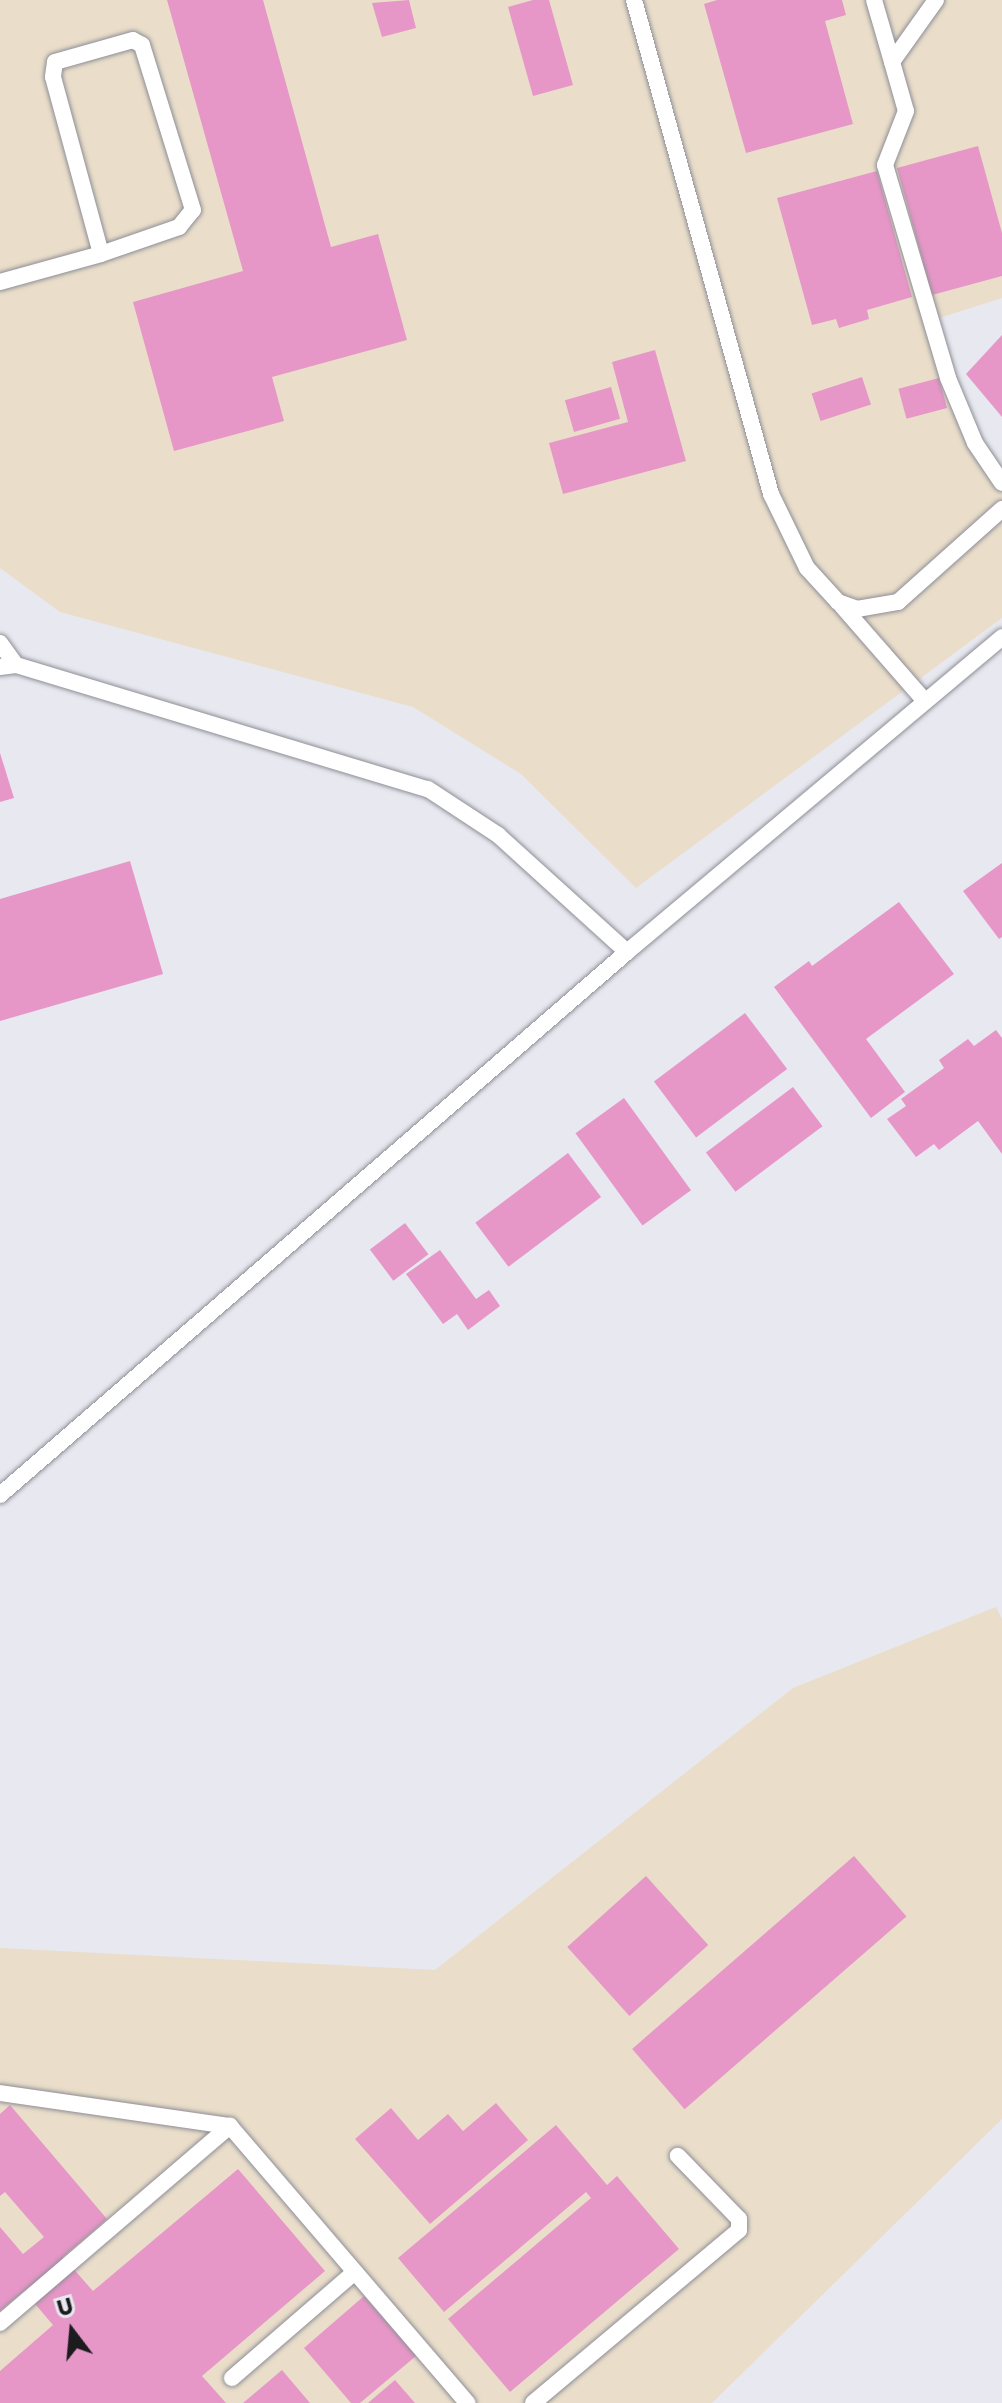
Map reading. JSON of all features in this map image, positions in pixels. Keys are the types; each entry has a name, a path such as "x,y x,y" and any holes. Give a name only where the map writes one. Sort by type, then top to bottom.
{"lane":[{"path":"634,0 771,494 807,568 925,701"},
{"path":"874,0 906,111 885,165 948,378 975,443 1002,483"},
{"path":"892,62 936,0"},
{"path":"0,282 101,254 179,227 193,210 142,45 133,40 55,62 53,77 101,254"},
{"path":"838,602 857,609 898,602 1002,509"},
{"path":"0,1495 627,952 1002,637"},
{"path":"0,643 8,666 428,789 498,835 627,952"},
{"path":"0,2093 230,2126 467,2403"},
{"path":"0,2323 230,2126"},
{"path":"533,2403 739,2230 739,2219 678,2156"},
{"path":"232,2378 355,2272"}],"shaded area":[{"path":"0,0 1002,0 1002,298 933,320 972,447 1002,483 1002,618 636,888 521,774 413,707 60,612 0,568"},
{"path":"996,1607 1002,1619 1002,2119 712,2403 0,2403 0,1948 435,1970 793,1688"}],"building":[{"path":"167,0 263,0 331,247 378,234 407,340 272,377 284,421 174,451 133,302 243,271"},
{"path":"409,0 416,28 382,37 372,3"},
{"path":"533,0 549,0 573,85 533,96 508,7"},
{"path":"717,0 842,0 846,15 825,21 853,124 746,153 704,4"},
{"path":"978,146 1002,233 1002,276 932,295 897,168"},
{"path":"877,171 912,297 867,310 869,319 839,328 836,319 812,325 777,198"},
{"path":"1002,335 1002,417 966,374"},
{"path":"655,350 686,461 563,494 549,443 628,422 612,362"},
{"path":"862,377 871,405 821,421 812,393"},
{"path":"939,378 947,408 906,419 898,389"},
{"path":"611,387 620,419 574,432 565,400"},
{"path":"0,753 14,798 0,802"},
{"path":"130,861 163,974 0,1021 0,899"},
{"path":"1002,863 1002,937 999,939 963,891"},
{"path":"899,902 954,974 866,1039 905,1092 871,1118 774,987 809,961 812,966"},
{"path":"745,1013 787,1069 696,1138 654,1082"},
{"path":"996,1030 1002,1038 1002,1154 978,1121 939,1150 934,1144 916,1157 887,1119 906,1106 901,1099 944,1068 939,1060 968,1039 974,1046"},
{"path":"793,1087 822,1126 735,1192 706,1153"},
{"path":"624,1098 691,1190 642,1225 575,1133"},
{"path":"568,1153 601,1197 508,1267 475,1223"},
{"path":"405,1223 428,1254 393,1281 370,1249"},
{"path":"440,1250 476,1299 489,1290 500,1306 468,1330 457,1314 443,1324 406,1274"},
{"path":"854,1856 906,1916 685,2109 632,2049"},
{"path":"646,1876 708,1945 629,2016 567,1947"},
{"path":"496,2103 528,2140 430,2224 355,2139 391,2108 418,2140 448,2114 463,2131"},
{"path":"10,2105 107,2219 63,2257 93,2291 238,2169 325,2271 202,2376 226,2403 0,2403 0,2371 53,2325 24,2291 0,2311 0,2227 23,2254 44,2237 5,2192 0,2196 0,2114"},
{"path":"556,2125 607,2185 617,2176 679,2249 510,2392 448,2319 591,2198 586,2192 444,2312 398,2258"},
{"path":"364,2296 416,2356 360,2403 351,2403 304,2348"},
{"path":"282,2370 310,2403 243,2403"},
{"path":"395,2380 415,2403 368,2403"}]}
